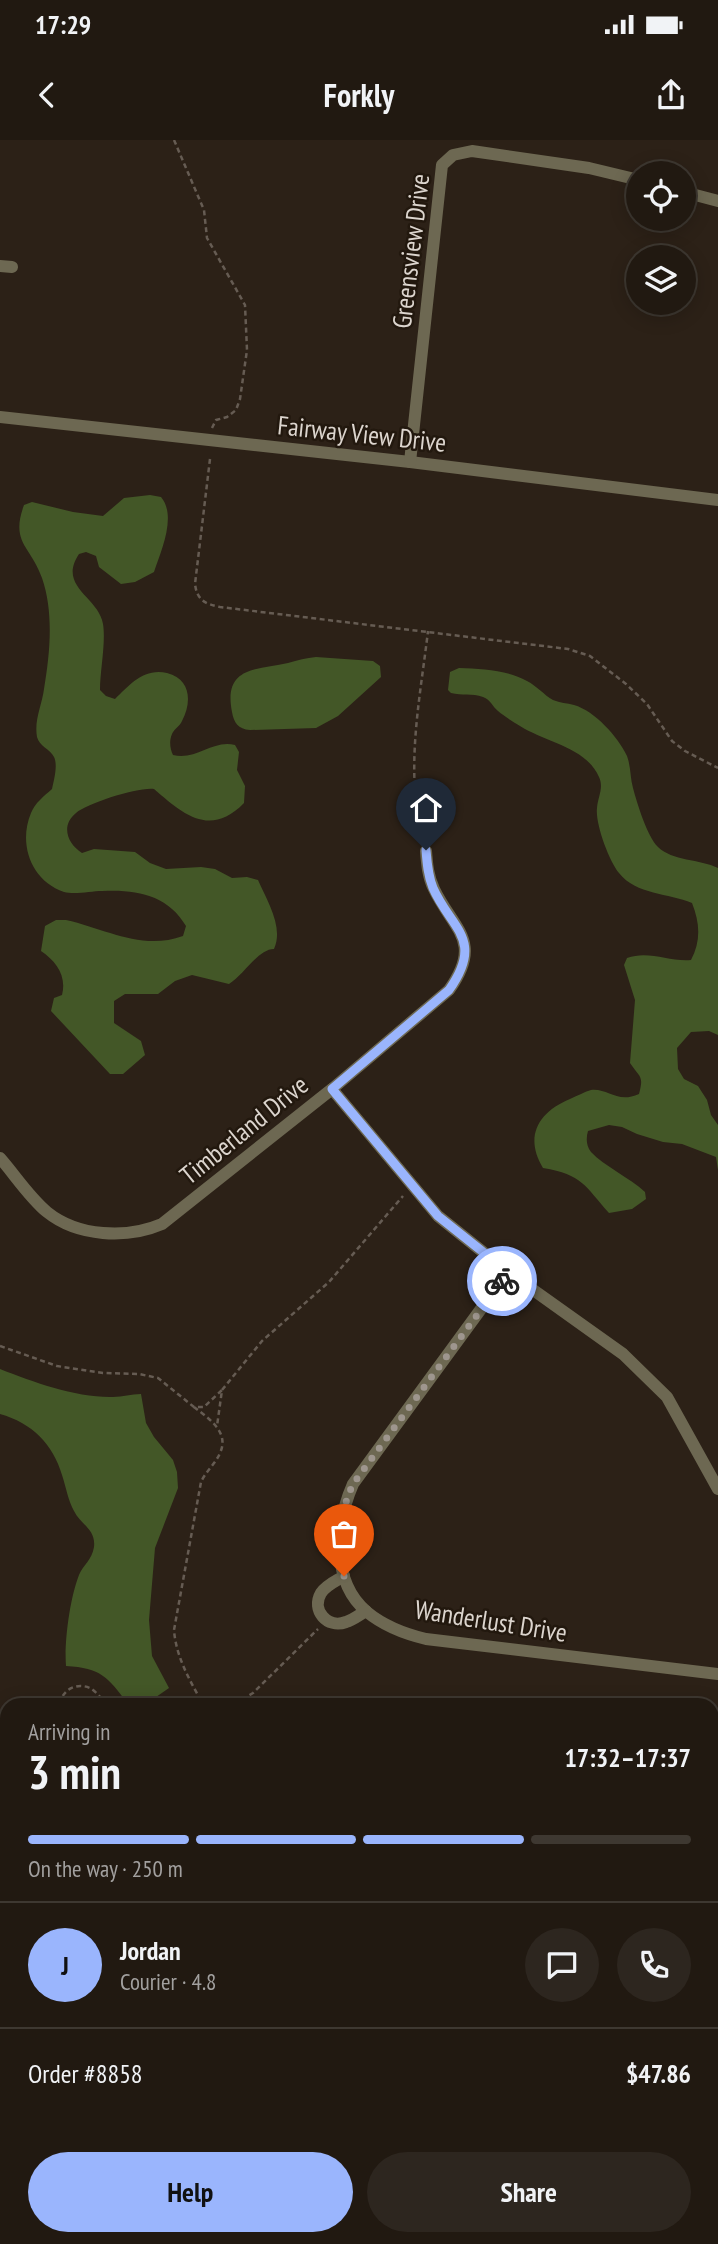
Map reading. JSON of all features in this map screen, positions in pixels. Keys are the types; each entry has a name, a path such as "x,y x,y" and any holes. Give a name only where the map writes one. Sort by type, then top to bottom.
{"street":[{"name":"Greensview Drive","path":"410,462 442,165 453,155 472,151 589,168 626,177"},
{"path":"696,195 718,201"},
{"name":"Fairway View Drive","path":"0,417 410,462 718,500"},
{"name":"Timberland Drive","path":"0,1158 47,1211 82,1228 125,1234 146,1231 176,1214 332,1089 449,990 457,978 464,948 461,932 434,889 428,872 426,850"},
{"path":"332,1089 438,1216 508,1272 623,1354 667,1397 718,1489"},
{"name":"Wanderlust Drive","path":"508,1272 353,1484 344,1505 339,1542 344,1576 366,1611 405,1634 426,1639 718,1674"},
{"path":"344,1576 319,1595 319,1614 327,1621 346,1622 366,1611"}],"path":[{"path":"174,140 204,210 207,238 245,305 247,349 240,399 236,410 227,417 216,420 210,433 212,442"},
{"path":"210,459 195,583 202,601 220,607 568,649 590,656 647,704 672,741 718,768"},
{"path":"426,850 419,822 414,748 428,631"},
{"path":"194,1407 204,1407 222,1390 262,1341 329,1282 412,1186"},
{"path":"0,1346 57,1366 158,1378 217,1426"},
{"path":"200,1698 182,1664 174,1630 201,1482 220,1454 223,1442 217,1426 222,1390"},
{"path":"245,1698 327,1621"},
{"path":"61,1698 68,1689 79,1686 91,1689 101,1698"}],"shaded area":[{"path":"150,495 161,497 168,514 164,544 154,572 135,582 121,584 99,567 96,556 86,552 79,554 74,565 76,584 94,606 103,624 100,690 115,699 144,675 167,673 181,680 188,699 181,723 171,737 173,755 189,755 219,745 235,745 239,752 237,770 245,786 244,803 220,819 208,821 186,814 154,789 137,790 82,809 68,823 68,834 73,845 82,853 94,849 135,852 150,863 166,869 201,867 215,869 232,878 247,877 258,880 276,923 277,941 274,949 262,953 229,984 192,975 175,981 158,994 125,994 114,1001 114,1023 141,1041 145,1055 123,1074 110,1074 51,1011 54,998 62,995 63,982 56,964 41,951 45,926 56,920 66,920 124,937 153,941 183,936 186,926 170,907 150,896 127,891 64,892 43,879 30,860 27,825 35,806 52,789 56,764 52,754 38,740 36,731 50,633 46,591 19,528 24,505 32,502 103,516 124,498"},
{"path":"316,657 373,661 380,666 381,677 338,716 316,728 250,730 237,725 231,697 238,678 254,669"},
{"path":"459,668 511,674 531,683 553,700 582,708 598,719 612,733 627,756 640,810 658,847 671,855 718,868 718,1035 709,1031 691,1032 677,1048 678,1069 684,1079 698,1086 718,1125 718,1170 716,1157 682,1144 663,1142 609,1125 588,1131 587,1142 591,1152 645,1192 646,1199 632,1209 609,1213 588,1188 575,1178 543,1168 537,1157 535,1136 542,1118 550,1111 586,1092 597,1090 619,1097 639,1094 641,1080 630,1063 635,1000 624,965 627,958 643,955 691,960 698,939 695,910 692,903 634,886 619,873 600,832 597,808 601,785 593,767 575,752 512,721 486,698 451,693 448,690 450,672"},
{"path":"0,1369 41,1384 85,1395 113,1397 141,1394 146,1423 173,1460 178,1488 155,1548 149,1620 152,1656 169,1688 155,1698 123,1698 109,1681 96,1672 66,1666 70,1608 79,1575 93,1552 93,1536 72,1507 58,1464 47,1444 22,1423 0,1414"}],"way so far":[{"path":"344,1576 339,1542 344,1505 353,1484 502,1281"}],"route":[{"path":"426,850 428,872 434,889 461,932 464,948 457,978 449,990 332,1089 438,1216 508,1272 502,1281"}]}
